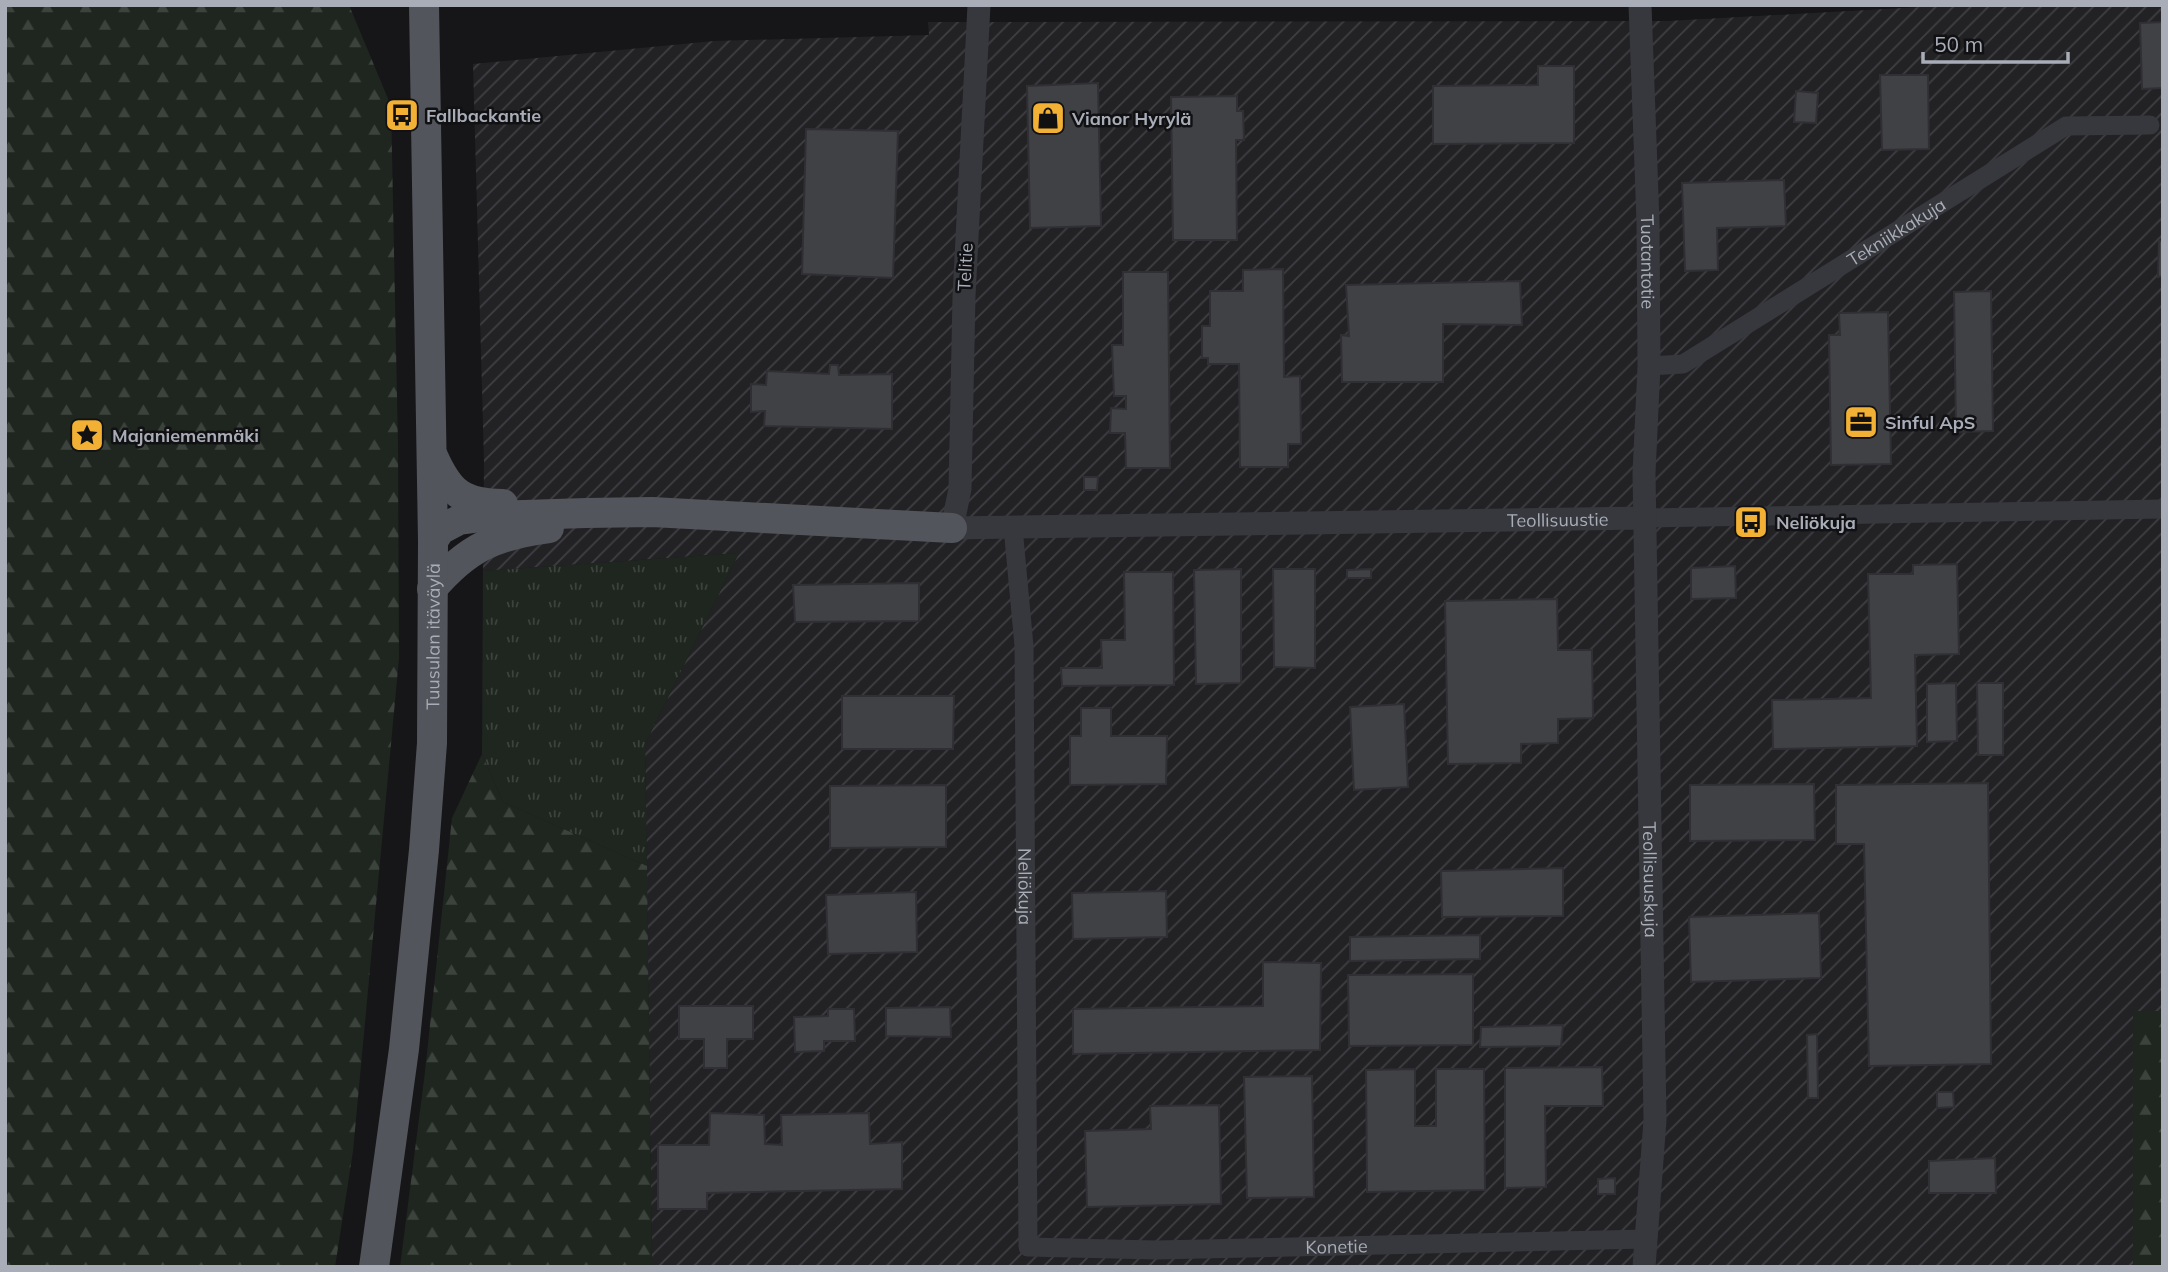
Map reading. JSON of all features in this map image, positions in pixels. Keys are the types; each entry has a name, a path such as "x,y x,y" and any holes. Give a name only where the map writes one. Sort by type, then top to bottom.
{"main road":[{"name":"Tuusulan itäväylä","path":"374,1267 404,1049 432,743 433,541 424,5"},
{"path":"431,450 442,476 452,490 480,502 651,505 699,515"},
{"path":"433,541 440,530 449,524 489,516 652,512 952,528"},
{"path":"432,589 455,564 473,550 511,535 586,524 668,520 699,515"}],"street":[{"name":"Telitie","path":"952,528 960,489 964,296 979,5"},
{"name":"Tuotantotie","path":"1640,5 1649,366 1644,473 1645,518"},
{"name":"Tekniikkakuja","path":"1649,366 1682,364 2066,125 2150,125"},
{"name":"Teollisuustie","path":"952,528 2163,509"},
{"name":"Teollisuuskuja","path":"1645,518 1655,1120 1646,1239"},
{"name":"Neliökuja","path":"1013,527 1024,646 1028,1247"},
{"name":"Konetie","path":"1028,1247 1156,1250 1646,1239"},
{"path":"1644,1267 1646,1239"}],"shaded area":[{"path":"1956,5 2163,5 2163,1011 2133,1011 2133,1267 652,1267 645,744 739,553 483,571 484,461 473,64 714,41 929,35 928,22 1668,21"}],"green space":[{"path":"5,5 349,5 391,106 399,658 353,1151 335,1267 5,1267"},
{"path":"739,553 645,744 647,866 503,802 482,754 483,571"},
{"path":"482,754 503,802 647,866 652,1267 400,1267 425,1072 452,818"},
{"path":"2133,1011 2163,1011 2163,1267 2133,1267"}],"building":[{"path":"2163,22 2163,88 2142,89 2140,23"},
{"path":"1538,66 1574,66 1574,143 1433,144 1433,86 1538,85"},
{"path":"1880,75 1928,75 1929,149 1882,150"},
{"path":"1098,83 1101,226 1030,228 1027,86"},
{"path":"1796,91 1818,93 1816,123 1794,122"},
{"path":"1237,96 1237,111 1243,111 1244,140 1236,140 1237,240 1173,240 1171,97"},
{"path":"806,129 898,131 893,278 802,274"},
{"path":"1784,180 1786,226 1717,228 1718,270 1685,271 1682,183"},
{"path":"2159,241 2163,241 2163,276 2158,277"},
{"path":"1283,269 1284,377 1300,376 1301,444 1288,444 1288,467 1240,467 1239,364 1208,364 1208,358 1202,358 1202,326 1210,326 1210,291 1243,291 1243,270"},
{"path":"1123,272 1168,272 1170,468 1126,468 1125,433 1110,433 1111,408 1126,409 1126,396 1114,396 1112,345 1123,345"},
{"path":"1520,281 1522,325 1443,324 1443,382 1342,382 1341,335 1349,336 1346,285"},
{"path":"1991,291 1993,431 1956,432 1954,292"},
{"path":"1888,312 1891,464 1831,465 1829,335 1840,335 1839,313"},
{"path":"830,365 838,365 839,375 892,374 892,429 764,426 765,411 751,412 751,384 766,385 767,371 829,374"},
{"path":"1084,477 1098,477 1097,490 1084,490"},
{"path":"1957,564 1959,654 1915,655 1917,746 1773,749 1772,700 1871,698 1868,574 1913,574 1913,565"},
{"path":"1735,566 1736,598 1691,599 1691,568"},
{"path":"1241,569 1241,683 1196,684 1194,570"},
{"path":"1273,569 1315,569 1315,668 1274,667"},
{"path":"1371,569 1371,578 1347,578 1347,570"},
{"path":"1124,572 1173,572 1174,685 1062,686 1061,668 1102,668 1101,640 1125,640"},
{"path":"919,583 919,621 795,622 793,585"},
{"path":"1557,599 1558,650 1592,650 1593,718 1558,719 1558,743 1521,744 1521,763 1448,764 1445,601"},
{"path":"1956,683 1957,741 1927,742 1927,684"},
{"path":"1977,683 2003,683 2003,755 1978,755"},
{"path":"842,696 954,696 953,749 842,749"},
{"path":"1404,704 1408,787 1354,790 1350,707"},
{"path":"1081,708 1111,708 1111,736 1167,736 1166,784 1070,785 1070,736 1081,736"},
{"path":"1988,783 1991,1064 1869,1066 1864,844 1836,844 1836,785"},
{"path":"1814,784 1815,840 1690,841 1690,785"},
{"path":"946,785 946,847 830,848 830,786"},
{"path":"1563,868 1563,916 1442,917 1441,871"},
{"path":"1166,891 1167,937 1073,939 1072,893"},
{"path":"916,892 917,952 828,954 826,895"},
{"path":"1819,913 1821,978 1691,982 1689,917"},
{"path":"1480,935 1480,959 1350,961 1350,937"},
{"path":"1263,962 1321,963 1320,1050 1073,1054 1073,1009 1263,1006"},
{"path":"1473,974 1473,1045 1349,1046 1348,975"},
{"path":"679,1006 753,1006 753,1039 727,1039 727,1068 704,1068 704,1039 679,1039"},
{"path":"950,1007 951,1037 886,1036 886,1008"},
{"path":"828,1009 854,1009 855,1041 824,1041 824,1051 795,1052 794,1017 828,1016"},
{"path":"1563,1025 1561,1046 1480,1047 1481,1027"},
{"path":"1817,1034 1818,1098 1808,1098 1807,1035"},
{"path":"1602,1067 1603,1106 1545,1106 1546,1187 1505,1188 1505,1068"},
{"path":"1415,1069 1415,1126 1436,1126 1436,1069 1484,1069 1485,1190 1367,1192 1366,1070"},
{"path":"1312,1076 1314,1197 1247,1198 1244,1077"},
{"path":"1937,1092 1953,1092 1954,1107 1937,1108"},
{"path":"1219,1105 1221,1204 1087,1207 1085,1131 1151,1129 1150,1106"},
{"path":"710,1113 764,1115 765,1144 782,1145 781,1115 869,1113 870,1144 902,1142 902,1189 707,1193 707,1209 658,1209 658,1145 709,1145"},
{"path":"1995,1158 1996,1193 1929,1193 1929,1161"},
{"path":"1615,1178 1615,1194 1598,1194 1598,1179"}],"place":[{"name":"Fallbackantie","path":"402,115"},
{"name":"Vianor Hyrylä","path":"1048,118"},
{"name":"Sinful ApS","path":"1861,422"},
{"name":"Majaniemenmäki","path":"87,435"},
{"name":"Neliökuja","path":"1751,522"}]}
